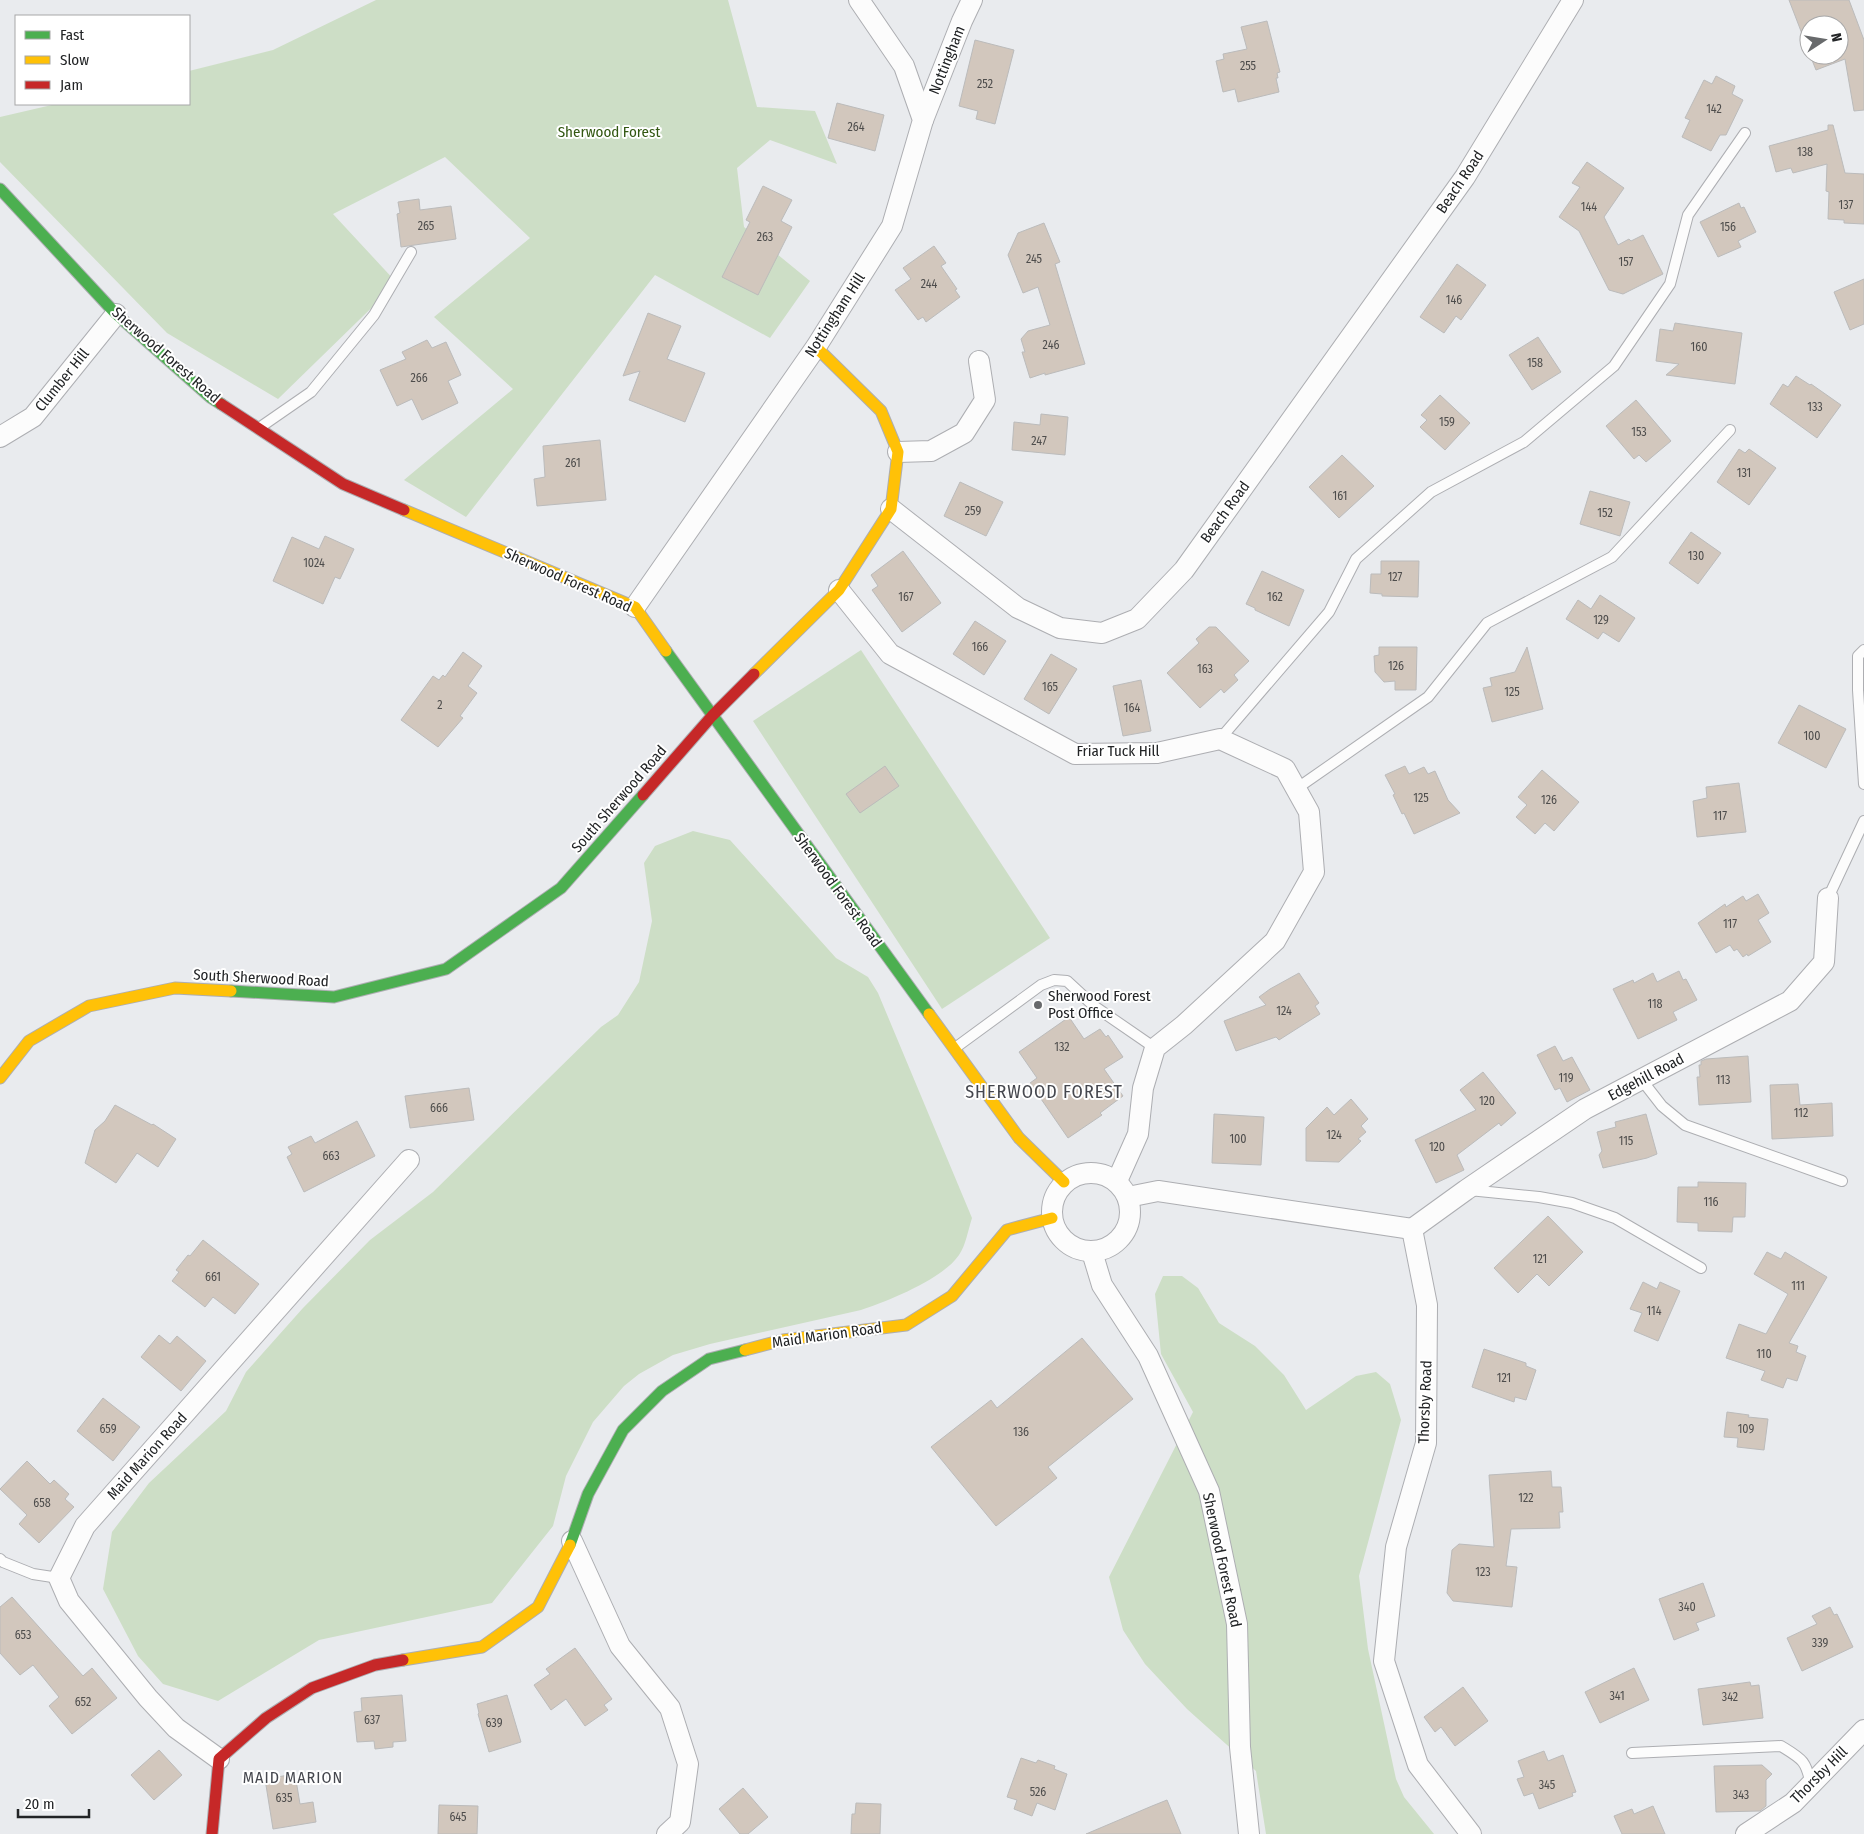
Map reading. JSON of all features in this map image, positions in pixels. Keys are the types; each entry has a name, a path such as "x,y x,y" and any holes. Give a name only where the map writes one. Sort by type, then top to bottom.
{"street":[{"path":"859,0 904,66 923,120"},
{"name":"Nottingham","path":"923,120 972,0"},
{"name":"Beach Road","path":"891,509 1018,608 1060,628 1102,633 1137,618 1184,570 1465,177 1573,0"},
{"name":"Nottingham Hill","path":"635,607 816,347 892,226 923,120"},
{"name":"Sherwood Forest Road","path":"0,189 116,314 210,396 343,484 635,607 1019,1138 1064,1182"},
{"name":"Clumber Hill","path":"0,437 32,417 116,314"},
{"path":"712,716 839,590 891,509 898,452 881,411 816,347"},
{"path":"898,452 931,452 964,433 985,400 979,361"},
{"name":"Friar Tuck Hill","path":"839,590 890,654 1075,754 1157,754 1220,738"},
{"name":"South Sherwood Road","path":"0,1078 29,1041 89,1006 175,988 334,997 446,969 561,888 712,716"},
{"path":"1220,738 1285,769 1309,812 1314,872 1275,941 1184,1025 1155,1048 1143,1088 1138,1134 1123,1189 1131,1216 1125,1234 1111,1247 1092,1252 1074,1248 1059,1236 1052,1218 1054,1198 1064,1182 1081,1173 1100,1173 1123,1189 1158,1191 1412,1229"},
{"name":"Edgehill Road","path":"1412,1229 1585,1109 1790,1001 1824,962 1828,898"},
{"name":"Maid Marion Road","path":"59,1578 85,1526 409,1160"},
{"name":"Maid Marion Road","path":"219,1759 266,1718 312,1688 375,1665 482,1647 538,1607 572,1541 588,1494 623,1430 662,1390 709,1359 783,1340 906,1325 952,1296 1008,1230 1052,1218"},
{"name":"Thorsby Road","path":"1412,1229 1427,1305 1426,1442 1396,1547 1384,1661 1418,1765 1472,1834"},
{"name":"Sherwood Forest Road","path":"1092,1252 1102,1285 1148,1356 1209,1491 1237,1624 1240,1747 1249,1834"},
{"path":"572,1541 620,1646 670,1708 688,1764 680,1822 667,1834"},
{"path":"59,1578 69,1601 148,1698 176,1728 219,1759 212,1834"},
{"name":"Thorsby Hill","path":"1746,1834 1792,1803 1864,1730"}],"lane":[{"path":"1220,738 1329,612 1356,559 1431,492 1524,442 1614,366 1670,284 1688,215 1745,133"},
{"path":"258,428 311,392 374,315 411,252"},
{"path":"1296,789 1428,697 1487,623 1612,557 1730,430"},
{"path":"1864,650 1858,656 1858,664 1864,784"},
{"path":"1828,898 1864,821"},
{"path":"954,1048 1041,986 1054,980 1067,981 1094,1006 1155,1048"},
{"path":"1642,1079 1662,1106 1685,1125 1842,1181"},
{"path":"1466,1190 1539,1197 1572,1203 1615,1218 1701,1268"},
{"path":"0,1559 33,1574 59,1578"},
{"path":"1632,1753 1781,1746 1807,1766 1811,1785"}],"green space":[{"name":"Sherwood Forest","path":"376,0 728,0 757,107 815,111 837,164 770,140 737,168 744,227 810,281 770,338 655,275 466,517 404,480 513,389 434,317 530,238 445,157 333,214 397,283 278,399 167,333 0,162 0,117 52,105 190,105 190,71 273,50"},
{"path":"861,650 1050,938 942,1009 753,721"},
{"name":"Sherwood Forest","path":"693,831 730,840 836,958 868,977 878,993 972,1218 959,1255 951,1264 928,1281 872,1306 710,1344 673,1355 639,1374 624,1386 593,1422 566,1476 553,1526 492,1603 319,1640 218,1701 163,1684 138,1656 103,1589 112,1532 149,1483 226,1411 246,1372 303,1308 370,1240 433,1192 601,1027 618,1015 639,982 652,921 644,863 655,846"},
{"path":"1163,1276 1182,1276 1198,1288 1219,1323 1255,1346 1284,1375 1306,1410 1356,1376 1376,1372 1390,1384 1401,1420 1359,1576 1368,1649 1396,1779 1404,1797 1434,1834 1266,1834 1256,1771 1187,1709 1145,1664 1123,1630 1109,1577 1193,1412 1161,1354 1155,1294"}],"building":[{"path":"1789,0 1849,0 1864,40 1864,110 1854,111 1846,65 1849,65 1849,15 1799,15 1799,26"},
{"path":"1267,21 1280,72 1277,73 1278,78 1276,78 1279,92 1238,102 1235,89 1223,92 1216,61 1224,59 1223,54 1247,49 1241,27"},
{"path":"975,40 1014,50 995,124 976,119 978,111 959,106"},
{"path":"1814,65 1829,65 1816,70"},
{"path":"1716,76 1735,86 1732,94 1743,100 1726,135 1720,135 1711,151 1682,137 1690,120 1685,118 1704,80 1712,84"},
{"path":"837,103 884,115 875,151 828,138"},
{"path":"1828,125 1833,125 1845,173 1864,174 1864,224 1844,223 1844,220 1828,219 1827,164 1793,173 1791,168 1776,172 1769,146 1828,130"},
{"path":"1587,162 1624,188 1604,217 1618,245 1643,235 1663,274 1623,294 1609,290 1579,231 1559,217 1580,187 1572,183"},
{"path":"763,186 792,200 781,221 792,227 758,295 722,277 750,222 746,220"},
{"path":"419,199 420,210 451,206 456,239 401,247 397,214 400,213 398,202"},
{"path":"1739,203 1741,208 1744,207 1756,232 1738,241 1741,247 1718,257 1700,222"},
{"path":"1044,223 1060,262 1055,264 1085,364 1030,378 1022,352 1025,352 1021,339 1028,331 1050,325 1038,287 1023,293 1008,255 1018,233"},
{"path":"934,246 946,263 941,266 957,289 955,290 960,297 926,322 923,317 918,320 895,290 911,279 903,268"},
{"path":"1457,264 1486,285 1461,320 1456,316 1444,333 1420,317"},
{"path":"1864,279 1864,324 1850,330 1834,292"},
{"path":"648,313 681,326 667,359 705,373 685,422 629,400 640,371 623,376"},
{"path":"1675,323 1742,333 1735,384 1666,375 1679,364 1656,361 1660,329 1673,331"},
{"path":"1538,337 1561,372 1532,390 1509,355"},
{"path":"427,340 432,348 446,342 461,375 448,381 458,403 422,420 412,399 397,406 380,370 406,359 402,352"},
{"path":"1796,376 1841,405 1817,438 1770,404 1783,384 1788,387"},
{"path":"1440,395 1470,423 1445,450 1420,427 1427,420 1421,415"},
{"path":"1636,400 1671,441 1646,462 1639,455 1634,459 1606,426"},
{"path":"1041,414 1068,417 1065,455 1012,450 1014,422 1040,425"},
{"path":"600,440 606,500 537,506 534,479 545,477 543,446"},
{"path":"1739,449 1745,453 1749,449 1776,468 1749,505 1717,482"},
{"path":"1342,455 1374,486 1339,518 1309,487"},
{"path":"960,482 1003,502 986,536 944,516"},
{"path":"1590,491 1630,502 1620,536 1580,524"},
{"path":"1691,532 1721,553 1698,584 1669,563"},
{"path":"325,536 354,549 340,579 335,577 323,604 273,581 292,537 319,549"},
{"path":"903,551 941,603 902,632 872,590 878,586 871,575"},
{"path":"1381,561 1419,561 1418,597 1382,596 1382,594 1370,593 1371,574 1381,574"},
{"path":"1262,571 1304,590 1289,626 1246,604"},
{"path":"1600,595 1635,618 1619,642 1603,632 1598,639 1566,619 1578,600 1591,609"},
{"path":"975,621 1006,641 984,675 953,654"},
{"path":"1209,627 1216,627 1249,661 1234,675 1238,680 1224,693 1221,689 1200,708 1167,673 1199,643 1196,639"},
{"path":"1379,647 1417,647 1416,690 1395,690 1395,681 1384,682 1375,672 1374,656 1379,655"},
{"path":"1527,647 1543,709 1492,722 1483,688 1492,686 1490,678 1515,672"},
{"path":"463,652 482,666 468,686 477,693 460,716 463,718 438,747 401,720 433,676 439,680 443,675 445,677"},
{"path":"1051,654 1077,669 1049,714 1024,699"},
{"path":"1141,680 1151,731 1123,736 1113,686"},
{"path":"1799,705 1846,729 1826,768 1778,743"},
{"path":"885,766 899,786 860,813 846,794"},
{"path":"1405,766 1409,774 1424,767 1428,774 1435,771 1448,800 1460,813 1414,834 1404,813 1402,814 1393,795 1395,794 1385,775"},
{"path":"1542,770 1579,802 1554,831 1545,823 1535,834 1516,817 1527,805 1518,797"},
{"path":"1739,783 1746,832 1697,837 1693,801 1707,798 1706,787"},
{"path":"1758,894 1769,913 1758,920 1771,942 1743,957 1737,949 1734,951 1730,945 1716,953 1698,923 1725,904 1726,907 1743,896 1746,901"},
{"path":"1679,971 1683,980 1686,979 1697,1000 1673,1012 1677,1020 1638,1039 1613,989 1633,980 1634,983 1653,973 1657,982"},
{"path":"1299,973 1319,1003 1315,1006 1320,1014 1279,1040 1276,1037 1236,1051 1224,1021 1266,1005 1259,997"},
{"path":"1069,1017 1084,1039 1100,1029 1106,1037 1108,1035 1123,1057 1104,1069 1123,1096 1100,1113 1102,1115 1068,1138 1030,1083 1037,1078 1019,1052"},
{"path":"1555,1046 1563,1061 1572,1057 1590,1090 1567,1102 1560,1088 1555,1090 1537,1055"},
{"path":"1748,1056 1751,1102 1699,1105 1697,1077 1700,1077 1699,1065 1701,1065 1701,1061"},
{"path":"1483,1072 1516,1113 1501,1126 1499,1123 1457,1155 1464,1170 1436,1183 1415,1140 1476,1110 1460,1090"},
{"path":"1798,1084 1800,1105 1832,1103 1833,1136 1772,1139 1770,1085"},
{"path":"469,1088 474,1120 410,1128 405,1096"},
{"path":"1351,1099 1368,1119 1361,1126 1366,1132 1358,1139 1361,1141 1339,1162 1306,1161 1306,1128 1327,1107 1334,1115"},
{"path":"115,1105 153,1124 176,1139 158,1167 137,1153 116,1183 85,1163 95,1130 105,1121"},
{"path":"1214,1114 1264,1117 1261,1165 1212,1163"},
{"path":"1646,1114 1657,1154 1603,1168 1599,1155 1602,1151 1597,1132 1616,1127 1615,1122"},
{"path":"357,1121 375,1156 304,1192 287,1157 292,1154 288,1147 311,1136 315,1143"},
{"path":"1698,1182 1746,1183 1745,1217 1733,1217 1732,1232 1698,1231 1698,1223 1677,1222 1678,1187 1698,1187"},
{"path":"1548,1216 1583,1252 1549,1286 1537,1274 1518,1293 1494,1268"},
{"path":"203,1240 259,1284 235,1314 213,1297 205,1307 172,1281 179,1272 176,1270"},
{"path":"1767,1252 1781,1259 1785,1252 1827,1277 1789,1343 1798,1346 1796,1352 1806,1356 1797,1381 1787,1378 1783,1388 1761,1380 1765,1371 1726,1358 1739,1324 1766,1334 1788,1294 1754,1274"},
{"path":"1643,1282 1657,1289 1660,1282 1680,1291 1658,1341 1634,1331 1642,1313 1630,1309"},
{"path":"159,1335 170,1344 177,1336 206,1361 181,1391 141,1357"},
{"path":"1082,1338 1133,1399 1048,1467 1057,1478 996,1526 931,1447 991,1400 997,1408"},
{"path":"1484,1349 1526,1363 1526,1366 1536,1370 1526,1400 1515,1397 1514,1402 1472,1387"},
{"path":"103,1398 140,1427 113,1461 77,1431"},
{"path":"1727,1412 1768,1419 1764,1450 1737,1447 1738,1438 1724,1437"},
{"path":"27,1461 50,1484 54,1480 69,1494 65,1499 74,1507 39,1543 19,1524 27,1515 0,1489"},
{"path":"1551,1471 1552,1487 1561,1487 1563,1512 1559,1512 1560,1528 1511,1529 1506,1566 1517,1567 1512,1607 1453,1601 1447,1593 1452,1550 1459,1544 1494,1547 1489,1475"},
{"path":"1703,1583 1715,1616 1696,1623 1699,1630 1674,1640 1659,1599"},
{"path":"12,1597 83,1676 92,1668 117,1698 72,1734 49,1706 59,1697 33,1665 20,1675 0,1653 0,1607"},
{"path":"1830,1607 1834,1615 1837,1614 1853,1647 1802,1671 1787,1638 1817,1624 1812,1616"},
{"path":"575,1648 612,1699 604,1705 608,1710 585,1726 566,1699 551,1710 534,1685 550,1674 546,1669"},
{"path":"1634,1668 1649,1700 1600,1723 1585,1692"},
{"path":"1750,1682 1751,1686 1759,1685 1763,1718 1703,1725 1698,1689"},
{"path":"1463,1687 1488,1721 1455,1746 1441,1727 1435,1732 1424,1717"},
{"path":"402,1695 406,1741 393,1742 393,1747 375,1749 374,1741 357,1742 354,1712 362,1711 361,1698"},
{"path":"507,1695 521,1742 489,1752 477,1704"},
{"path":"159,1750 182,1775 154,1800 131,1775"},
{"path":"1544,1751 1548,1761 1563,1755 1576,1792 1572,1793 1573,1796 1539,1809 1533,1793 1524,1796 1517,1779 1524,1777 1518,1761"},
{"path":"1021,1758 1036,1763 1038,1760 1055,1766 1054,1769 1067,1774 1055,1810 1037,1803 1032,1816 1014,1809 1017,1800 1007,1797"},
{"path":"1762,1765 1772,1774 1766,1780 1766,1806 1760,1811 1716,1812 1714,1766"},
{"path":"295,1774 300,1804 313,1802 316,1822 273,1829 265,1779"},
{"path":"743,1788 768,1817 748,1834 740,1834 719,1809"},
{"path":"1167,1800 1181,1834 1086,1834 1152,1806"},
{"path":"856,1803 881,1804 880,1834 851,1834 852,1814 855,1814"},
{"path":"439,1805 478,1806 477,1834 438,1834"},
{"path":"1653,1806 1665,1834 1622,1834 1614,1816 1632,1809 1634,1814"}],"traffic: fast":[{"path":"0,189 116,314 210,397 221,404"},
{"path":"666,651 929,1014"},
{"path":"231,991 334,997 446,969 561,888 643,795"},
{"path":"570,1545 588,1494 623,1430 662,1391 709,1359 745,1350"}],"traffic: slow":[{"path":"754,674 839,590 891,509 898,452 881,411 816,347"},
{"path":"404,510 635,607 666,651"},
{"path":"0,1078 29,1041 89,1006 175,988 231,991"},
{"path":"929,1014 1019,1138 1064,1182"},
{"path":"745,1350 783,1340 906,1325 952,1296 1007,1230 1052,1218"},
{"path":"403,1660 482,1647 538,1607 570,1545"}],"traffic: jam":[{"path":"221,404 343,484 404,510"},
{"path":"643,795 712,716 754,674"},
{"path":"212,1834 219,1759 266,1718 312,1688 375,1665 403,1660"}],"place":[{"name":"Sherwood Forest Post Office","path":"1038,1005"}],"district":[{"name":"SHERWOOD FOREST","path":"1044,1092"},
{"name":"MAID MARION","path":"293,1777"}]}
